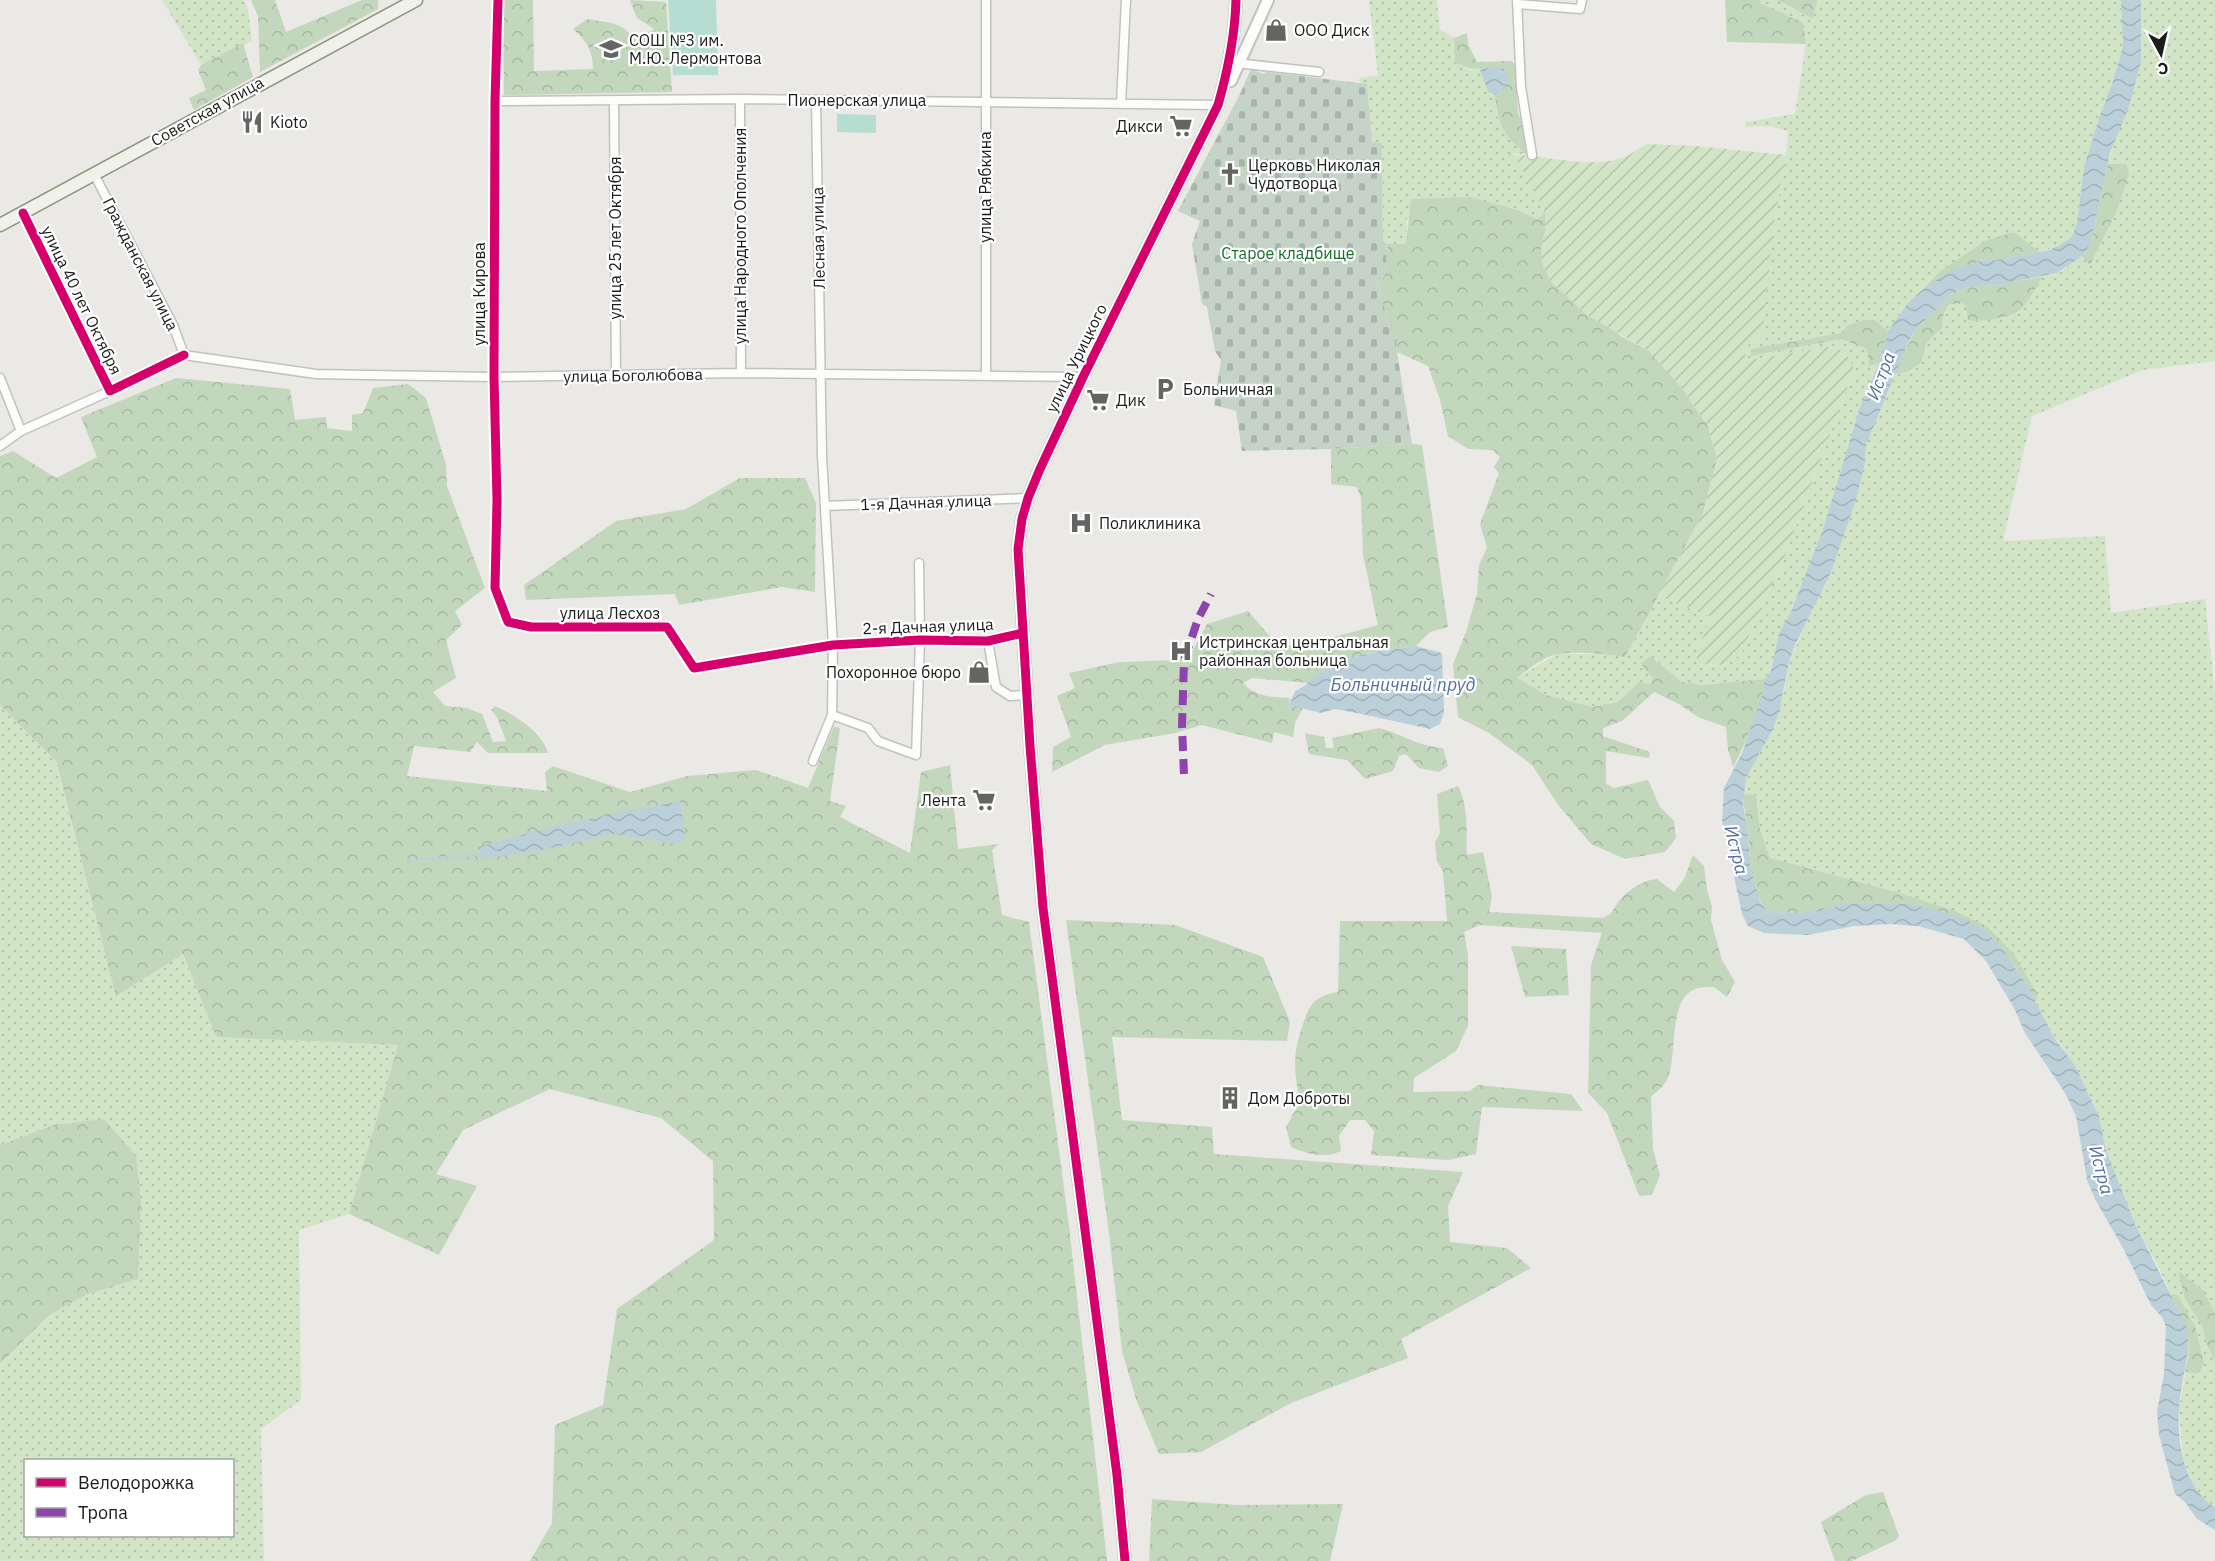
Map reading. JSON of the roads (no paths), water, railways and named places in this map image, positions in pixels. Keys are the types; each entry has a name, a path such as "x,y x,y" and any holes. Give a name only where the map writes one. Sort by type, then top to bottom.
{"main road":[{"name":"Советская улица","path":"0,225 416,0"}],"street":[{"name":"улица Кирова","path":"495,588 497,500 494,377 495,101 498,0"},
{"name":"улица Рябкина","path":"986,0 986,375"},
{"path":"1121,104 1126,0"},
{"path":"1236,0 1235,40 1240,47 1249,41"},
{"name":"улица Урицкого","path":"1125,1561 1117,1468 1043,908 1026,695 1018,549 1022,519 1028,498 1083,377 1218,105 1235,62 1249,41 1268,0"},
{"path":"1532,154 1521,87 1516,21 1517,2 1580,9 1582,0"},
{"path":"1235,30 1235,62 1318,72"},
{"name":"Пионерская улица","path":"495,101 740,99 1218,105"},
{"name":"улица Народного Ополчения","path":"740,99 741,373"},
{"name":"улица 25 лет Октября","path":"614,101 616,376"},
{"name":"Лесная улица","path":"816,101 822,456 833,645 832,715"},
{"name":"Гражданская улица","path":"94,174 173,326 184,355"},
{"name":"улица 40 лет Октября","path":"23,213 110,391 184,355"},
{"name":"улица Боголюбова","path":"184,355 316,374 494,377 741,373 1083,377"},
{"path":"0,378 21,431"},
{"path":"0,446 21,431 110,391"},
{"name":"1-я Дачная улица","path":"825,506 1028,498"},
{"path":"813,761 832,715 868,728 878,741 916,755 920,640 919,563"},
{"name":"улица Лесхоз","path":"495,588 508,622 531,627 667,627 694,668 833,645"},
{"name":"2-я Дачная улица","path":"833,645 920,640 988,641 1023,633"},
{"path":"988,641 996,687 1010,696 1026,695"}],"water":[{"name":"Истра","path":"2121,0 2141,0 2141,62 2129,107 2110,153 2090,245 2082,256 2057,273 2006,285 1994,284 1965,288 1952,294 1916,329 1908,343 1866,445 1865,462 1856,500 1831,572 1795,645 1773,729 1746,778 1743,805 1751,870 1760,902 1768,912 1798,913 1833,908 1841,904 1908,904 1928,908 1965,919 1985,931 2001,947 2028,987 2053,1036 2075,1066 2099,1116 2106,1150 2135,1224 2187,1327 2188,1352 2179,1406 2182,1455 2194,1485 2215,1507 2215,1530 2197,1519 2185,1502 2175,1494 2159,1435 2157,1411 2164,1374 2166,1327 2162,1317 2151,1305 2123,1248 2095,1199 2087,1180 2076,1116 2065,1093 2025,1033 2014,1008 1986,961 1964,939 1918,926 1890,924 1854,926 1808,935 1764,933 1748,926 1742,914 1722,820 1724,788 1742,753 1762,695 1765,679 1771,670 1779,634 1792,609 1822,532 1860,407 1879,363 1888,331 1908,303 1924,288 1949,272 1980,261 2004,259 2049,250 2072,237 2077,223 2084,167 2123,46"},
{"path":"1491,67 1504,69 1509,82 1502,91 1495,95 1488,92 1480,70"},
{"name":"Больничный пруд","path":"1416,646 1442,653 1444,712 1440,724 1430,729 1335,709 1321,713 1289,705 1295,691 1335,664 1369,653"},
{"path":"680,801 686,839 675,844 615,834 537,851 480,859 478,847 563,824"}],"waterway":[{"path":"408,862 479,855"}],"place":[{"name":"ООО Диск","path":"1276,30"},
{"name":"СОШ №3 им. М.Ю. Лермонтова","path":"611,49"},
{"name":"Kioto","path":"252,122"},
{"name":"Дикси","path":"1181,126"},
{"name":"Церковь Николая Чудотворца","path":"1230,174"},
{"name":"Больничная","path":"1165,389"},
{"name":"Дик","path":"1098,400"},
{"name":"Поликлиника","path":"1081,523"},
{"name":"Истринская центральная районная больница","path":"1181,651"},
{"name":"Похоронное бюро","path":"979,672"},
{"name":"Лента","path":"984,800"},
{"name":"Дом Доброты","path":"1230,1098"}],"park label":[{"name":"Старое кладбище","path":"1288,253"}]}
